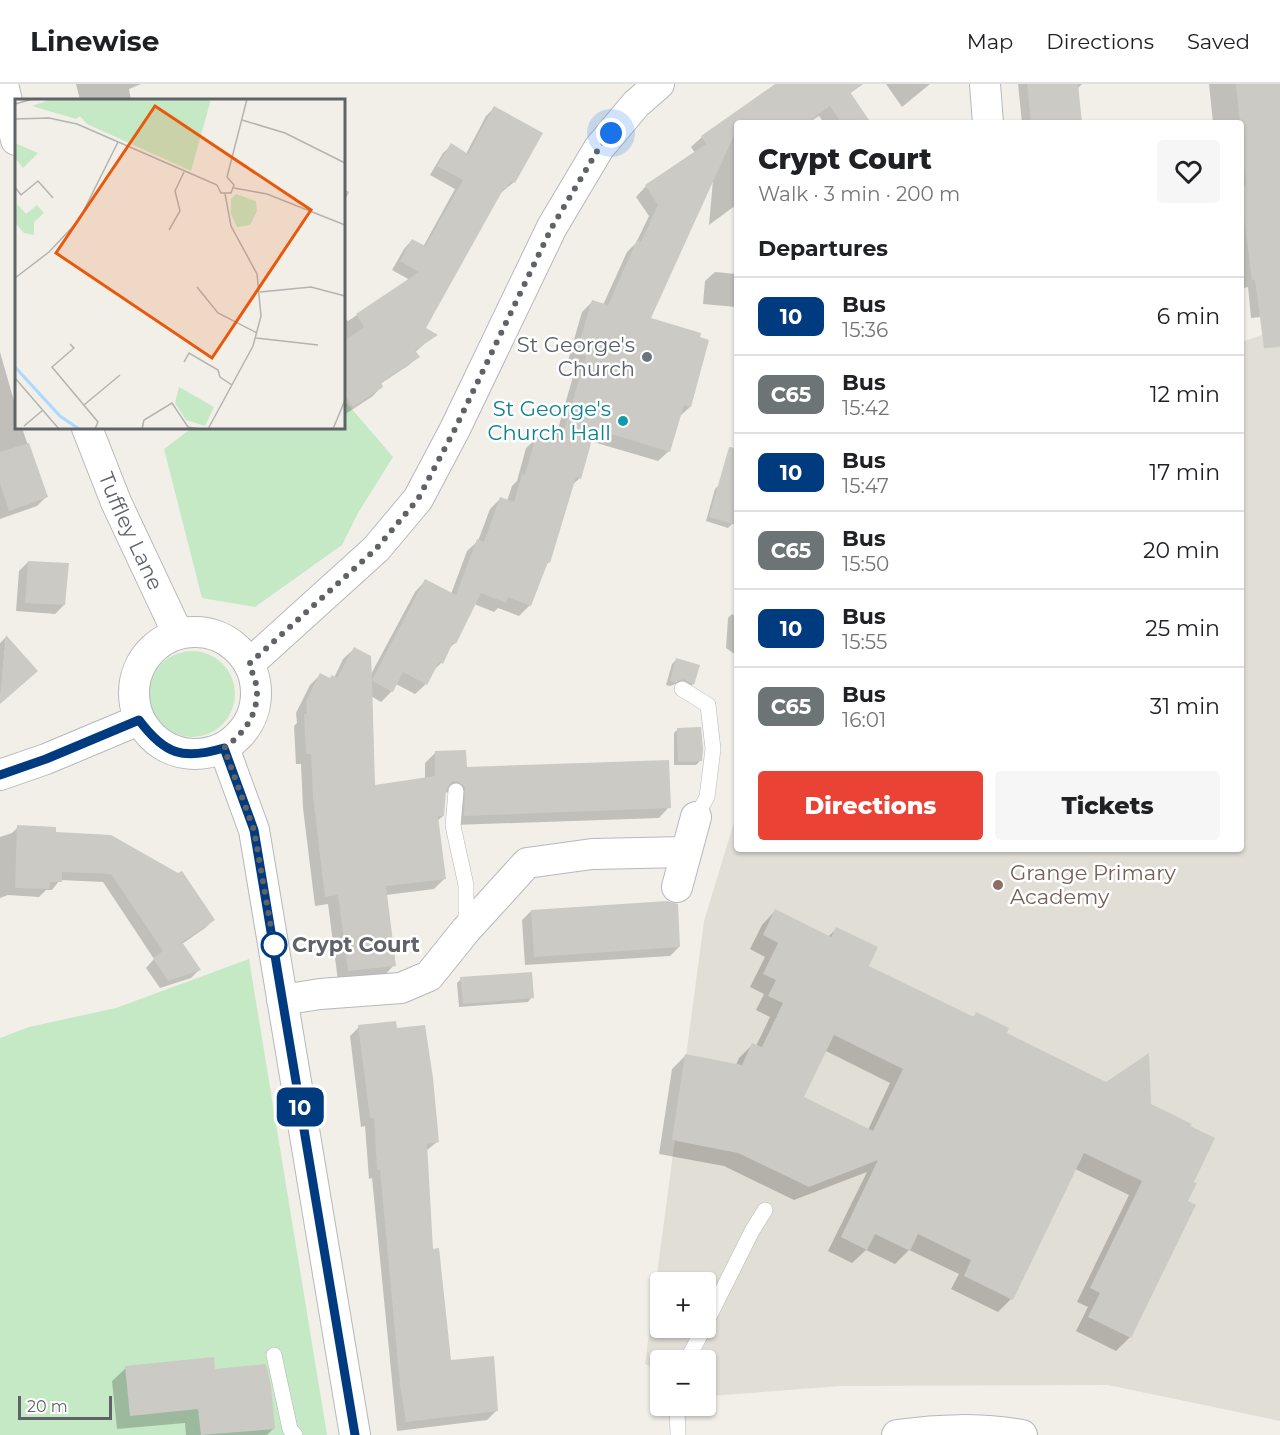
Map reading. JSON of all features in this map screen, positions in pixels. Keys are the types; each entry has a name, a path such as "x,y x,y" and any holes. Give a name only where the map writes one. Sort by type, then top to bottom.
{"street":[{"path":"3,84 15,136"},
{"path":"249,664 376,549 418,499 455,429 552,227 599,148 636,104 659,84"},
{"path":"985,84 988,120"},
{"name":"Tuffley Lane","path":"87,429 116,502 178,634"},
{"path":"202,632 217,636 231,643 249,664 257,691 252,718 240,736 224,748 199,755 173,751 153,739 139,720 134,693 140,665 156,645 178,634 202,632"},
{"path":"0,775 46,759 139,720"},
{"path":"224,748 254,830 355,1435"},
{"path":"677,887 696,818"},
{"path":"282,1000 320,994 401,988 429,976 466,930 527,863 592,854 686,852"},
{"path":"897,1435 987,1429 1022,1435"}],"lane":[{"path":"682,688 708,705 713,749 707,797 696,818"},
{"path":"456,791 453,826 466,885 466,930"},
{"path":"716,1302 752,1230 765,1210"},
{"path":"274,1355 290,1429 295,1435"},
{"path":"677,1416 678,1435"}],"shaded area":[{"name":"Grange Primary Academy","path":"1280,329 1280,1421 1108,1385 841,1386 716,1396 716,1350 650,1350 650,1367 645,1364 650,1326 650,1338 716,1338 716,1272 657,1272 704,921 734,823 734,852 1244,852 1244,341"}],"green space":[{"path":"345,401 393,457 358,513 342,545 255,607 202,598 164,449 191,429 345,429"},
{"path":"192,651 208,655 222,664 231,678 235,694 231,710 222,724 208,733 192,737 176,733 162,724 153,710 149,694 153,678 162,664 176,655"},
{"path":"249,959 327,1435 0,1435 0,1038 29,1027 116,1008"}],"building":[{"path":"775,84 862,84 850,92 869,120 839,120 830,106 810,120 734,120 734,135 651,318 701,333 700,337 709,340 691,407 684,405 670,452 595,429 581,479 576,477 550,563 548,562 531,606 508,597 506,603 481,593 456,644 453,642 443,664 439,662 427,685 403,672 393,692 372,681 375,785 435,776 435,751 466,750 467,767 669,760 671,808 464,816 465,787 457,781 451,782 446,790 444,816 438,816 446,879 386,886 396,966 348,971 338,895 325,897 313,797 311,754 306,754 304,714 307,714 306,701 320,673 330,678 332,675 337,678 354,647 371,656 372,680 425,579 456,595 477,539 484,542 500,497 514,502 522,474 525,475 536,436 560,443 586,356 576,353 592,300 608,305 637,240 641,242 658,205 645,185 706,144 701,136"},
{"path":"1027,84 1078,84 1082,120 1031,120"},
{"path":"1236,84 1280,84 1280,347 1264,348 1244,217 1244,185 1246,185 1244,120 1240,120"},
{"path":"494,106 543,133 515,183 511,181 506,189 504,188 426,328 438,335 415,350 420,357 381,382 383,387 353,407 345,395 345,340 364,327 356,314 419,272 400,261 412,239 425,246 463,180 437,166 451,143 468,154"},
{"path":"29,443 48,497 9,511 0,483 0,452"},
{"path":"729,447 734,448 734,524 709,517"},
{"path":"28,561 69,563 65,605 25,603"},
{"path":"6,635 38,671 0,704 0,696"},
{"path":"676,658 700,665 694,685 683,679 675,683 670,681"},
{"path":"701,727 702,761 678,762 677,728"},
{"path":"17,825 56,827 56,832 111,835 178,873 182,871 215,920 182,942 201,970 168,981 153,958 163,951 111,874 62,872 62,882 50,882 49,889 15,888"},
{"path":"667,901 678,904 680,947 534,957 531,910"},
{"path":"775,909 831,937 836,927 878,947 869,966 974,1017 976,1012 1009,1028 1007,1033 1106,1082 1149,1053 1151,1104 1215,1138 1194,1182 1197,1183 1188,1201 1196,1205 1131,1338 1088,1317 1100,1293 1090,1288 1142,1181 1084,1153 1013,1300 964,1276 971,1260 918,1234 910,1251 875,1234 867,1250 841,1237 878,1160 809,1187 738,1153 672,1140 685,1054 742,1065 752,1043 762,1047 783,1003 768,996 776,980 763,974 778,943 763,935","holes":["834,1035 903,1069 873,1131 804,1097"]},
{"path":"532,972 534,998 463,1004 460,977"},
{"path":"396,1021 397,1028 425,1025 439,1142 427,1144 433,1249 439,1248 451,1360 494,1356 498,1411 406,1422 400,1385 380,1170 377,1170 374,1118 370,1118 358,1025"},
{"path":"214,1357 215,1369 266,1364 271,1386 275,1429 201,1435 198,1409 130,1416 125,1366"}],"bus line":[{"name":"10","path":"0,775 46,759 139,720 153,739 173,751 199,755 224,748 254,830 322,1249 355,1435"}],"place":[{"name":"St George's Church","path":"647,357"},
{"name":"St George's Church Hall","path":"623,421"},
{"name":"Grange Primary Academy","path":"998,885"},
{"name":"Crypt Court","path":"274,945"}],"route":[{"path":"274,945 254,830 224,748 240,736 252,718 257,691 249,664 376,549 418,499 455,429 552,227 599,148 611,133"}]}
